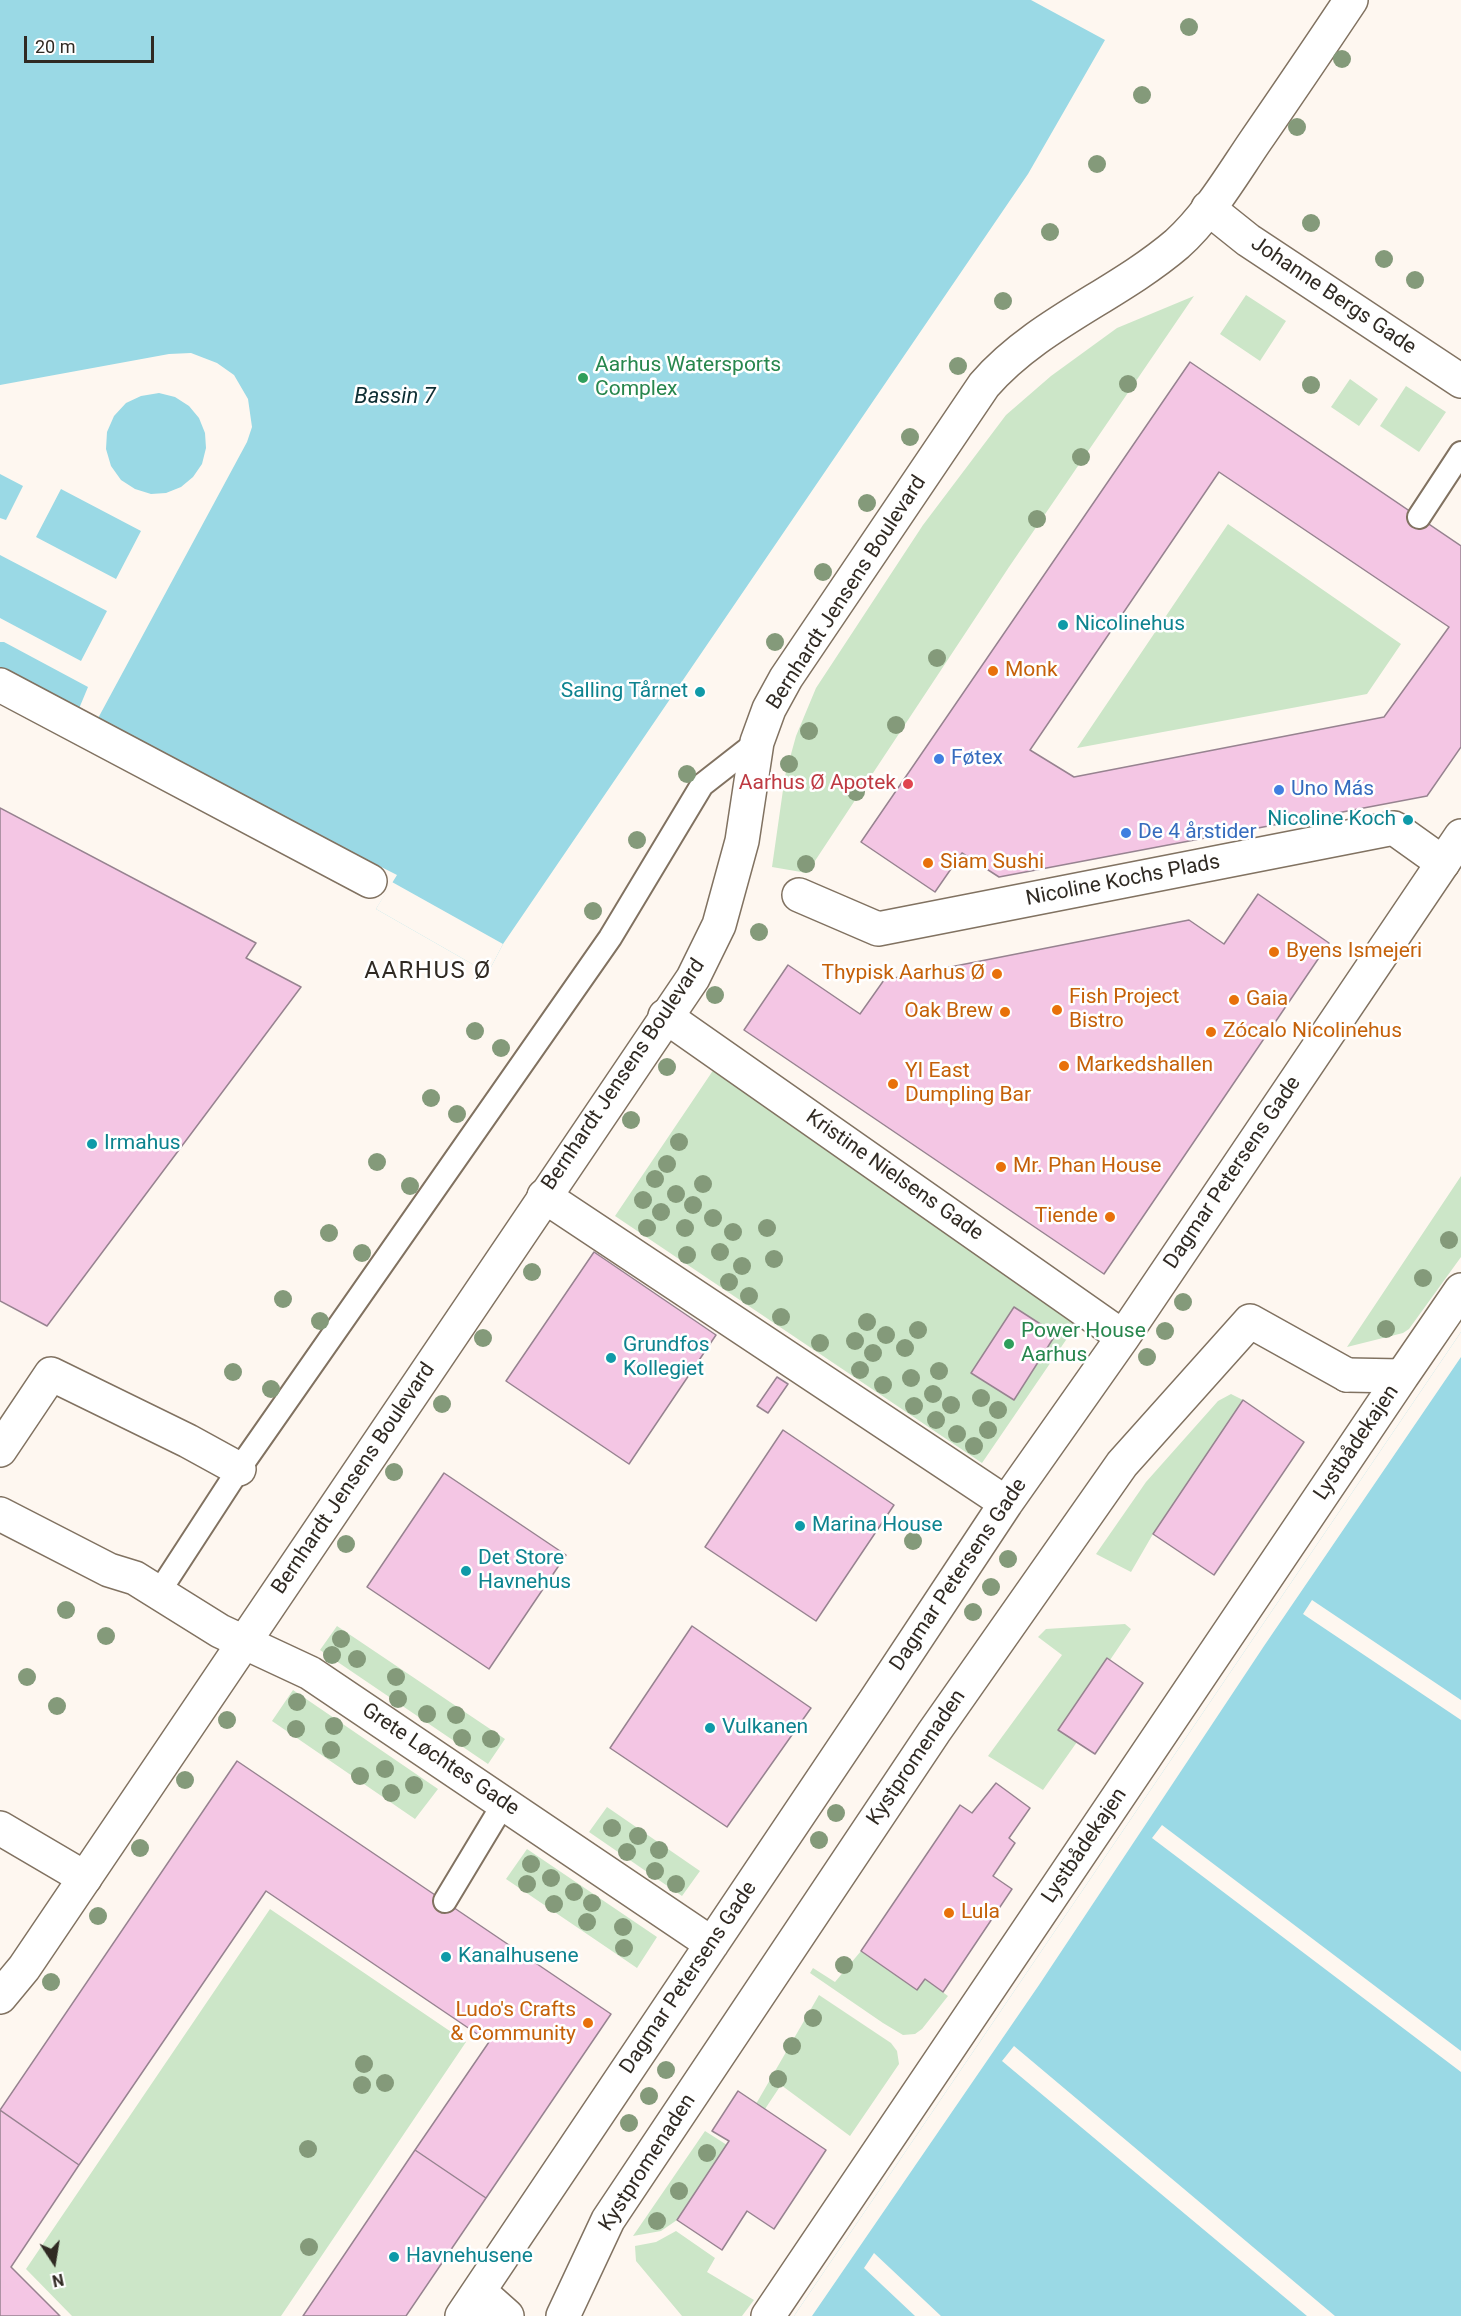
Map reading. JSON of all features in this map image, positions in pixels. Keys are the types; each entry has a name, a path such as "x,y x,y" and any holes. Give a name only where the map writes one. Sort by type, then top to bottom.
{"street":[{"name":"Bernhardt Jensens Boulevard","path":"0,1997 24,1968 665,1016 693,978 719,924 742,841 757,742 769,710 786,678 984,385 1002,364 1026,346 1092,301 1135,276 1178,243 1208,208 1351,0"},
{"name":"Johanne Bergs Gade","path":"1208,208 1248,240 1461,381"},
{"path":"0,685 370,881"},
{"name":"Nicoline Kochs Plads","path":"799,895 878,929 1394,828 1443,863"},
{"name":"Dagmar Petersens Gade","path":"470,2303 882,1692 1006,1503 1123,1337 1461,836"},
{"name":"Kristine Nielsens Gade","path":"665,1016 1123,1337"},
{"path":"544,1196 1006,1503"},
{"name":"Lystbådekajen","path":"768,2316 1461,1290"},
{"name":"Kystpromenaden","path":"563,2316 608,2220 934,1732 1122,1464 1250,1321 1347,1375"},
{"path":"0,1450 51,1374 188,1441 239,1469"},
{"name":"Lystbådekajen","path":"1347,1375 1402,1376"},
{"name":"Grete Løchtes Gade","path":"0,1514 110,1569 135,1578 220,1631 310,1673 712,1944"},
{"path":"0,1828 85,1878"},
{"path":"470,2303 507,2316"}],"lane":[{"path":"1419,517 1461,453"},
{"path":"159,1592 239,1469 610,938 702,784 757,742"},
{"path":"445,1901 504,1803"}],"green space":[{"path":"1246,295 1286,321 1260,361 1220,334"},
{"path":"1194,296 1009,567 807,873 772,867 785,776 796,736 816,688 923,525 1006,415 1051,376 1117,328"},
{"path":"1350,379 1378,399 1359,426 1331,407"},
{"path":"1406,386 1446,412 1419,452 1380,426"},
{"path":"1228,524 1401,644 1367,694 1077,748"},
{"path":"714,1069 1081,1318 982,1463 615,1216"},
{"path":"1461,1176 1461,1257 1409,1329 1403,1333 1347,1347"},
{"path":"1231,1394 1243,1400 1153,1534 1131,1572 1096,1554 1146,1482 1218,1401"},
{"path":"1125,1624 1131,1629 1110,1660 1077,1742 1043,1790 988,1756 1062,1655 1038,1637 1046,1629"},
{"path":"337,1626 505,1739 488,1764 320,1650"},
{"path":"293,1690 438,1789 415,1819 272,1721"},
{"path":"607,1807 700,1871 682,1896 589,1832"},
{"path":"527,1849 657,1937 637,1968 506,1879"},
{"path":"270,1909 466,2042 281,2316 72,2316 26,2269"},
{"path":"861,1951 917,1989 925,1979 948,1996 922,2029 915,2034 903,2035 810,1973 813,1968 835,1982"},
{"path":"819,1995 891,2043 897,2051 899,2064 850,2136 781,2085 765,2109 756,2104"},
{"path":"705,2131 727,2145 677,2220 661,2231 633,2236"},
{"path":"676,2231 715,2258 707,2272 754,2300 742,2316 682,2316 636,2261 635,2246 656,2242"}],"water":[{"name":"Bassin 7","path":"0,0 1031,0 1105,40 1028,174 503,944 488,973 376,909 397,875 96,722 0,670"},
{"path":"1461,1332 1461,2316 794,2316"}],"pier":[{"path":"191,353 217,363 234,375 248,399 252,427 247,442 96,722 78,711 88,687 4,642 0,642 0,618 81,661 107,611 0,555 0,518 6,520 23,486 0,474 0,385 169,354","holes":["159,393 175,397 189,406 199,418 205,433 206,448 202,464 193,477 181,487 166,493 151,494 135,489 121,480 111,466 106,449 107,432 114,416 126,403 141,396","61,489 141,531 116,579 36,537"]},
{"path":"392,882 503,944 488,973 376,909"},
{"path":"1461,1332 1461,1357 1264,1646 1039,1985 812,2316 794,2316"},
{"path":"1312,1600 1461,1700 1461,1720 1303,1614"},
{"path":"1162,1825 1461,2051 1461,2072 1152,1838"},
{"path":"1014,2046 1335,2316 1307,2316 1002,2061"},
{"path":"874,2253 941,2316 915,2316 864,2268"}],"building":[{"name":"Nicolinehus","path":"1190,362 1461,546 1461,747 1427,796 999,877 962,853 935,892 861,842","holes":["1219,472 1449,627 1384,717 1074,777 1030,750"]},
{"name":"Irmahus","path":"0,808 256,943 246,958 301,987 47,1326 0,1301"},
{"path":"1258,894 1329,943 1104,1274 744,1030 788,965 860,1014 884,980 1189,920 1224,944"},
{"name":"Grundfos Kollegiet","path":"594,1252 716,1335 629,1464 506,1381"},
{"path":"1014,1307 1056,1334 1014,1400 971,1373"},
{"path":"777,1377 788,1384 768,1413 757,1406"},
{"path":"1243,1400 1304,1442 1214,1575 1153,1534"},
{"name":"Marina House","path":"783,1430 894,1505 816,1621 705,1547"},
{"name":"Det Store Havnehus","path":"444,1473 566,1555 489,1669 367,1587"},
{"name":"Vulkanen","path":"692,1626 811,1708 727,1827 610,1748"},
{"path":"1107,1658 1143,1683 1095,1754 1058,1730"},
{"name":"Kanalhusene","path":"237,1761 611,2014 486,2198 415,2150 489,2042 266,1891 79,2165 0,2110"},
{"path":"996,1783 1030,1808 1009,1838 1015,1843 993,1876 1012,1889 943,1992 925,1979 917,1990 861,1951 960,1805 972,1813"},
{"path":"738,2091 826,2150 774,2229 747,2211 722,2250 677,2220 729,2141 712,2131"},
{"path":"0,2110 79,2165 11,2267 60,2316 0,2316"},
{"name":"Havnehusene","path":"415,2150 486,2198 406,2316 303,2316"}],"place":[{"name":"Aarhus Watersports Complex","path":"583,378"},
{"name":"Nicolinehus","path":"1063,625"},
{"name":"Monk","path":"993,671"},
{"name":"Salling Tårnet","path":"700,692"},
{"name":"Føtex","path":"939,759"},
{"name":"Aarhus Ø Apotek","path":"908,784"},
{"name":"Uno Más","path":"1279,790"},
{"name":"Nicoline Koch","path":"1408,820"},
{"name":"De 4 årstider","path":"1126,833"},
{"name":"Siam Sushi","path":"928,863"},
{"name":"Byens Ismejeri","path":"1274,952"},
{"name":"Thypisk Aarhus Ø","path":"997,974"},
{"name":"Gaia","path":"1234,1000"},
{"name":"Fish Project Bistro","path":"1057,1010"},
{"name":"Oak Brew","path":"1005,1012"},
{"name":"Zócalo Nicolinehus","path":"1211,1032"},
{"name":"Markedshallen","path":"1064,1066"},
{"name":"YI East Dumpling Bar","path":"893,1084"},
{"name":"Irmahus","path":"92,1144"},
{"name":"Mr. Phan House","path":"1001,1167"},
{"name":"Tiende","path":"1110,1217"},
{"name":"Power House Aarhus","path":"1009,1344"},
{"name":"Grundfos Kollegiet","path":"611,1358"},
{"name":"Marina House","path":"800,1526"},
{"name":"Det Store Havnehus","path":"466,1571"},
{"name":"Vulkanen","path":"710,1728"},
{"name":"Lula","path":"949,1913"},
{"name":"Kanalhusene","path":"446,1957"},
{"name":"Ludo's Crafts & Community","path":"588,2023"},
{"name":"Havnehusene","path":"394,2257"}],"district":[{"name":"AARHUS Ø","path":"428,972"}]}
